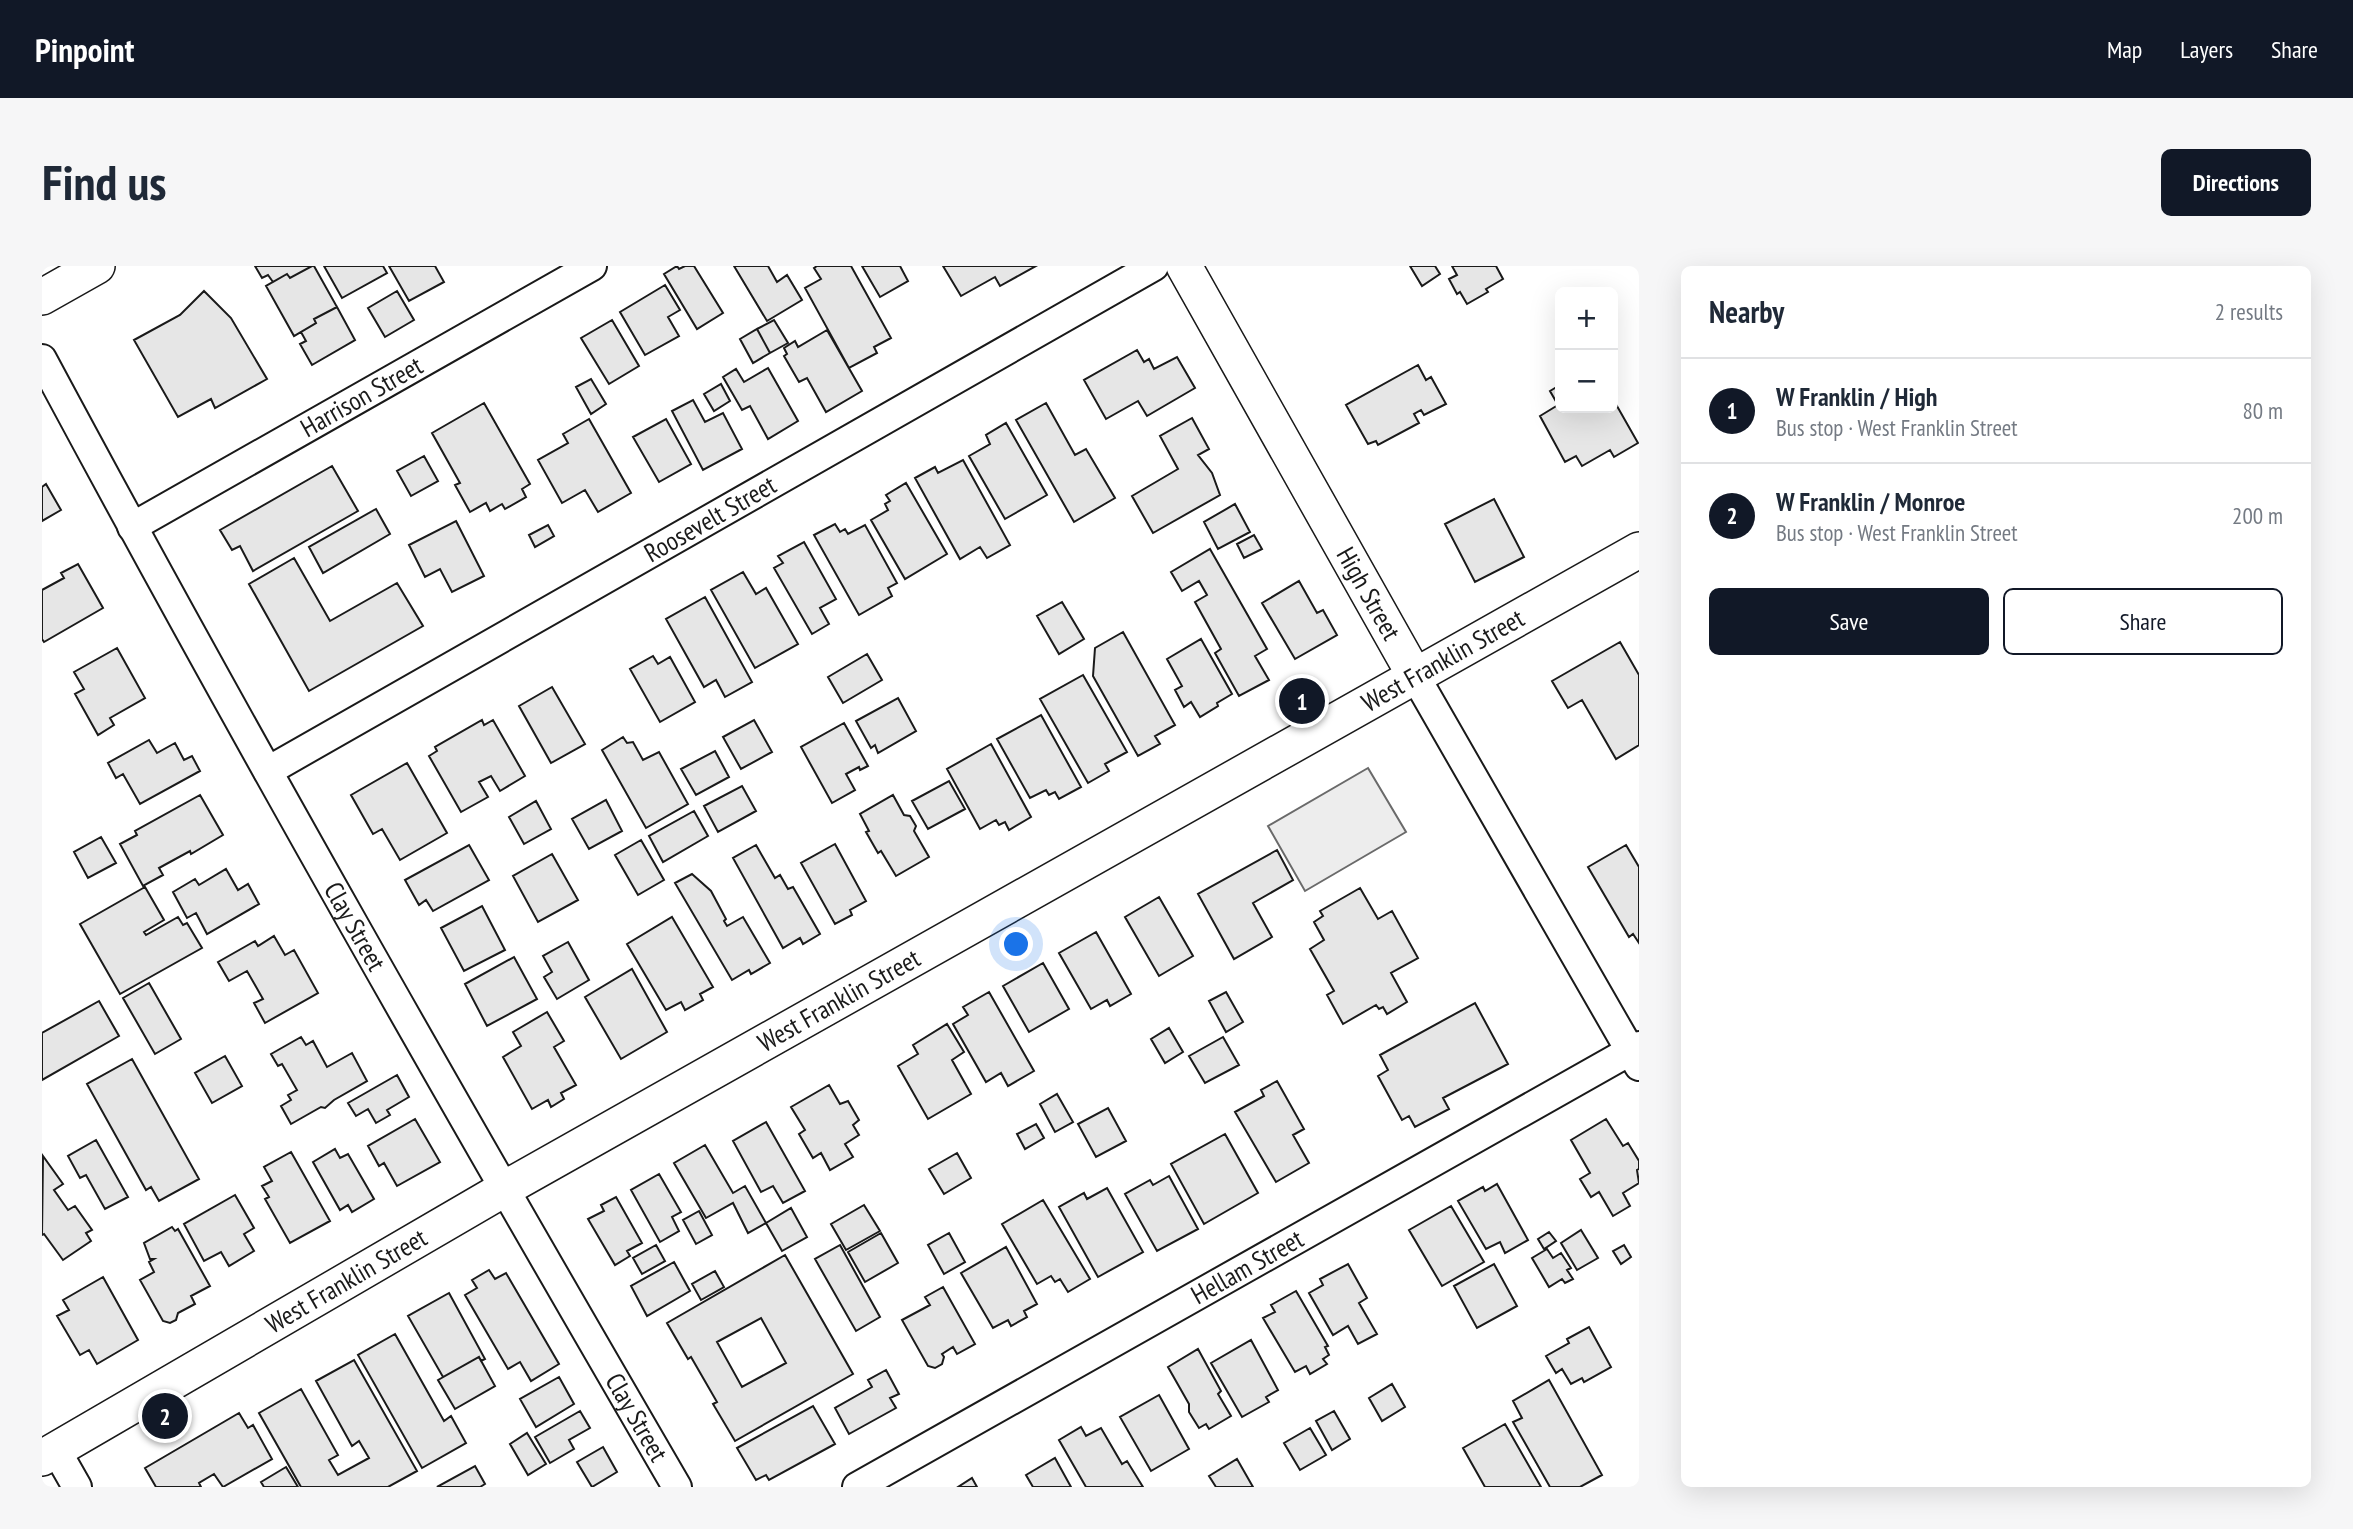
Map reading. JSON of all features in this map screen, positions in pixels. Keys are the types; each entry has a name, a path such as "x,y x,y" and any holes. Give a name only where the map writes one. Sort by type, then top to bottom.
{"street":[{"path":"42,297 97,266"},
{"name":"Harrison Street","path":"132,527 592,266"},
{"name":"Roosevelt Street","path":"268,771 1154,266"},
{"name":"High Street","path":"1184,266 1415,676 1636,1054"},
{"name":"Clay Street","path":"42,359 132,527 503,1189 677,1487"},
{"name":"West Franklin Street","path":"47,1445 1639,550"},
{"name":"Hellam Street","path":"856,1487 1636,1054"},
{"path":"47,1445 77,1487"}],"shaded area":[{"path":"1368,768 1406,832 1305,891 1268,826"}],"building":[{"path":"255,266 312,266 290,278 287,274 273,282 268,275 262,278"},
{"path":"312,266 337,307 314,319 316,323 294,336 266,286 287,274 290,278"},
{"path":"324,266 383,266 387,273 342,298"},
{"path":"389,266 435,266 444,282 409,301"},
{"path":"677,266 679,269 694,266 723,313 697,329 664,274"},
{"path":"734,266 768,266 777,282 787,275 802,300 767,321"},
{"path":"851,266 891,338 874,347 877,353 849,368 805,288 821,279 814,268"},
{"path":"862,266 900,266 908,281 880,297"},
{"path":"943,266 1036,266 1000,286 995,277 961,296"},
{"path":"1410,266 1435,266 1440,274 1422,286"},
{"path":"1452,266 1496,266 1503,279 1486,289 1488,292 1467,304 1460,292 1457,294 1449,279 1457,275"},
{"path":"665,285 680,310 668,317 679,336 645,355 620,312"},
{"path":"204,291 231,318 267,379 215,408 211,399 178,417 134,340 180,315"},
{"path":"397,291 414,320 385,337 368,308"},
{"path":"337,307 355,340 312,365 300,344 306,341 301,332 316,323 314,319"},
{"path":"612,320 639,366 609,384 581,338"},
{"path":"774,320 788,343 770,353 757,329"},
{"path":"757,329 770,353 753,363 740,339"},
{"path":"827,330 862,391 826,412 807,378 799,382 784,356 787,354 784,348 795,341 798,347"},
{"path":"1137,350 1144,362 1149,359 1154,369 1177,357 1195,388 1147,416 1138,401 1106,419 1084,380"},
{"path":"1418,365 1426,380 1431,377 1446,404 1424,415 1421,410 1414,414 1419,423 1378,445 1376,441 1368,444 1346,405"},
{"path":"768,368 798,421 768,439 750,406 742,410 723,377 736,369 744,382"},
{"path":"591,379 606,404 591,414 576,387"},
{"path":"721,384 730,401 714,411 704,394"},
{"path":"693,400 705,422 723,413 742,449 703,470 672,411"},
{"path":"484,403 530,484 522,489 526,497 505,509 502,504 490,511 486,503 470,512 455,485 460,483 432,433"},
{"path":"1046,403 1075,455 1086,449 1115,498 1074,522 1016,420"},
{"path":"1555,407 1555,413 1618,413 1618,408 1638,443 1614,457 1610,450 1582,466 1576,456 1565,462 1540,416"},
{"path":"1192,418 1209,449 1198,455 1212,473 1220,495 1153,533 1132,496 1178,469 1160,436"},
{"path":"589,419 631,493 598,512 585,490 562,503 538,460 568,443 563,434"},
{"path":"666,419 691,464 659,482 633,437"},
{"path":"1006,423 1047,495 1005,519 969,456 990,444 986,435"},
{"path":"424,456 438,481 411,496 397,471"},
{"path":"963,460 1010,545 987,558 980,547 960,559 915,478 935,467 938,473"},
{"path":"332,466 358,511 253,571 240,546 232,550 220,530"},
{"path":"906,483 947,554 905,579 871,520 888,510 885,504 890,501 886,495"},
{"path":"46,484 61,510 42,521 42,487"},
{"path":"1494,499 1524,557 1475,582 1445,524"},
{"path":"1235,504 1250,532 1218,549 1204,522"},
{"path":"376,509 390,534 323,573 309,547"},
{"path":"456,521 484,576 452,592 440,569 425,577 409,545"},
{"path":"835,524 840,532 845,529 848,534 865,525 897,583 888,588 892,596 859,615 814,535"},
{"path":"548,525 554,536 535,547 529,535"},
{"path":"1254,535 1262,549 1244,558 1237,544"},
{"path":"804,542 836,599 820,608 829,624 812,634 774,568 783,563 778,556"},
{"path":"1210,549 1267,649 1255,656 1269,680 1239,696 1215,653 1221,649 1195,602 1207,595 1199,581 1182,591 1171,572"},
{"path":"294,558 330,621 397,583 423,626 309,691 249,584"},
{"path":"78,564 103,608 44,642 42,590 64,578 61,573"},
{"path":"743,572 756,594 766,588 798,644 755,668 711,590"},
{"path":"1299,581 1317,613 1323,610 1337,635 1295,659 1262,603"},
{"path":"705,597 752,682 725,697 716,680 704,687 666,619"},
{"path":"1062,602 1084,639 1059,654 1037,616"},
{"path":"1123,632 1175,725 1155,736 1160,744 1138,756 1093,676 1095,648"},
{"path":"1201,639 1232,694 1200,717 1191,702 1184,707 1175,690 1182,686 1167,659"},
{"path":"1620,642 1639,675 1639,745 1616,759 1582,700 1568,708 1552,681"},
{"path":"117,648 145,698 110,718 114,725 98,735 75,694 84,689 74,672"},
{"path":"867,654 882,680 843,703 828,677"},
{"path":"653,656 658,664 670,657 695,702 660,722 630,669"},
{"path":"1083,675 1127,752 1105,764 1109,771 1088,783 1040,699"},
{"path":"552,687 585,744 551,763 519,706"},
{"path":"898,698 916,731 878,753 875,745 871,748 856,721"},
{"path":"1041,715 1081,787 1059,799 1055,792 1049,795 1046,790 1030,798 997,739"},
{"path":"482,720 484,725 493,720 525,776 500,791 491,776 479,782 488,797 461,812 429,756 437,751 435,747"},
{"path":"754,720 772,752 741,769 723,737"},
{"path":"844,723 868,766 860,770 859,767 846,774 855,790 832,803 801,747"},
{"path":"623,737 627,743 633,742 643,760 659,752 688,804 646,828 602,750"},
{"path":"149,740 157,753 175,743 184,760 192,756 200,771 140,804 123,774 116,778 108,763"},
{"path":"991,744 1031,817 1009,830 1005,822 999,825 996,820 980,829 947,769"},
{"path":"715,751 729,777 696,795 681,769"},
{"path":"407,763 447,833 400,860 382,829 373,834 351,795"},
{"path":"949,781 965,809 928,829 912,801"},
{"path":"742,786 756,811 718,832 704,806"},
{"path":"200,795 223,835 191,854 190,851 159,868 163,875 143,886 120,844 137,835 135,831"},
{"path":"893,795 904,815 910,816 916,826 914,831 929,857 896,876 881,851 878,853 860,814"},
{"path":"606,800 622,831 589,849 572,819"},
{"path":"536,801 551,829 524,844 509,817"},
{"path":"694,811 708,836 663,862 649,836"},
{"path":"101,837 116,863 88,878 74,852"},
{"path":"641,840 664,880 638,895 615,855"},
{"path":"835,844 866,901 850,910 852,915 835,924 801,863"},
{"path":"469,845 489,880 433,911 426,900 419,905 405,880"},
{"path":"756,845 775,878 780,875 788,889 793,887 820,934 803,944 800,938 783,948 733,858"},
{"path":"1626,845 1639,867 1639,943 1633,934 1629,937 1588,867"},
{"path":"1277,850 1293,880 1253,903 1272,937 1234,959 1198,894"},
{"path":"552,854 578,900 538,922 513,876"},
{"path":"226,869 238,890 248,884 259,904 207,934 196,913 187,918 173,892 195,879 199,885"},
{"path":"692,874 711,891 727,926 743,917 770,963 751,974 749,970 732,980 675,883"},
{"path":"145,887 164,920 144,932 146,935 178,917 183,925 187,923 202,948 120,994 80,924"},
{"path":"1360,888 1378,919 1392,911 1418,958 1391,973 1407,1002 1387,1014 1383,1007 1379,1009 1376,1005 1343,1024 1327,995 1334,991 1310,949 1324,940 1314,922 1323,916 1320,911"},
{"path":"1159,897 1193,956 1159,976 1125,917"},
{"path":"482,906 505,950 464,971 441,928"},
{"path":"672,917 713,987 700,994 703,1000 685,1010 681,1002 666,1010 627,944"},
{"path":"1096,932 1131,994 1110,1006 1107,1000 1091,1009 1059,953"},
{"path":"274,936 285,955 294,950 318,993 265,1023 254,1003 263,999 247,971 229,981 218,962 255,941 258,946"},
{"path":"568,942 589,980 557,999 544,977 552,972 543,956"},
{"path":"514,957 537,999 487,1026 465,984"},
{"path":"1043,963 1069,1009 1029,1032 1003,986"},
{"path":"632,969 667,1032 621,1059 585,997"},
{"path":"149,983 181,1039 155,1054 123,998"},
{"path":"989,992 1034,1071 1008,1086 1001,1073 986,1082 953,1024 968,1015 963,1007"},
{"path":"1226,992 1243,1022 1226,1032 1209,1001"},
{"path":"99,1001 119,1036 42,1080 42,1033"},
{"path":"1475,1003 1508,1064 1443,1098 1449,1109 1415,1127 1409,1116 1402,1120 1378,1076 1388,1070 1380,1055"},
{"path":"547,1012 564,1041 554,1047 576,1085 561,1093 564,1099 551,1107 548,1100 532,1109 503,1057 521,1046 513,1032"},
{"path":"947,1024 964,1052 952,1060 971,1094 928,1119 898,1066 918,1054 913,1045"},
{"path":"1169,1028 1183,1052 1165,1063 1151,1039"},
{"path":"301,1037 306,1045 313,1041 327,1067 352,1053 367,1081 325,1108 321,1107 291,1124 281,1106 291,1100 288,1095 297,1090 282,1064 278,1066 271,1054"},
{"path":"1223,1037 1239,1065 1205,1083 1189,1056"},
{"path":"225,1056 242,1086 212,1103 195,1073"},
{"path":"132,1059 199,1179 159,1201 151,1187 146,1190 87,1084"},
{"path":"397,1075 409,1097 387,1110 390,1115 376,1123 368,1109 356,1116 348,1103"},
{"path":"1277,1081 1304,1129 1293,1135 1309,1163 1276,1182 1235,1112 1264,1096 1261,1090"},
{"path":"829,1085 840,1104 848,1101 859,1120 853,1125 859,1135 845,1144 853,1157 830,1170 821,1153 813,1158 799,1134 805,1130 791,1107"},
{"path":"1057,1094 1073,1122 1055,1132 1040,1104"},
{"path":"1108,1108 1126,1141 1096,1157 1078,1124"},
{"path":"415,1119 440,1162 397,1186 384,1163 379,1166 368,1146"},
{"path":"1606,1119 1623,1146 1628,1143 1639,1161 1639,1183 1623,1193 1630,1206 1613,1216 1599,1192 1591,1197 1580,1179 1590,1173 1571,1140"},
{"path":"766,1122 805,1191 783,1203 773,1186 761,1192 733,1141"},
{"path":"1036,1124 1044,1138 1025,1149 1017,1134"},
{"path":"1225,1134 1258,1193 1204,1224 1171,1164"},
{"path":"96,1140 128,1197 105,1209 86,1175 80,1178 68,1156"},
{"path":"705,1145 733,1193 745,1186 766,1223 748,1233 733,1203 706,1218 674,1163"},
{"path":"335,1149 340,1158 348,1154 374,1199 352,1212 348,1205 340,1210 313,1162"},
{"path":"291,1152 330,1221 290,1243 265,1199 269,1197 262,1186 272,1181 264,1167"},
{"path":"957,1153 971,1178 944,1194 929,1169"},
{"path":"43,1156 63,1184 54,1190 68,1210 75,1206 92,1230 86,1233 91,1241 63,1260 44,1234 42,1235"},
{"path":"659,1174 681,1212 672,1217 679,1231 660,1242 631,1190"},
{"path":"1169,1176 1198,1229 1157,1251 1125,1194 1150,1180 1153,1185"},
{"path":"1497,1184 1528,1240 1505,1253 1500,1242 1486,1249 1458,1201 1483,1187 1485,1191"},
{"path":"1107,1188 1143,1252 1098,1277 1059,1207 1084,1193 1087,1199"},
{"path":"235,1195 254,1228 244,1234 254,1251 229,1266 221,1252 204,1261 184,1224"},
{"path":"616,1197 642,1243 627,1251 630,1256 615,1265 588,1219 604,1211 601,1205"},
{"path":"1043,1200 1090,1279 1068,1292 1060,1279 1055,1282 1051,1276 1037,1284 1002,1224"},
{"path":"864,1205 880,1231 846,1250 831,1224"},
{"path":"1451,1206 1484,1262 1442,1286 1409,1230"},
{"path":"791,1208 807,1237 782,1251 766,1223"},
{"path":"699,1211 712,1235 696,1244 683,1220"},
{"path":"172,1227 175,1231 178,1229 210,1286 191,1296 195,1304 178,1313 176,1320 170,1323 163,1321 140,1280 154,1272 149,1262 154,1259 150,1259 144,1243"},
{"path":"1581,1230 1598,1258 1577,1270 1561,1243"},
{"path":"1549,1232 1556,1241 1544,1249 1538,1239"},
{"path":"881,1233 898,1263 865,1282 848,1252"},
{"path":"949,1233 965,1262 944,1274 928,1245"},
{"path":"656,1245 665,1261 642,1274 633,1258"},
{"path":"840,1245 880,1317 856,1331 815,1259"},
{"path":"1624,1245 1631,1257 1621,1264 1613,1251"},
{"path":"1006,1247 1037,1304 1024,1311 1027,1317 1011,1326 1008,1320 993,1328 961,1273"},
{"path":"1547,1249 1553,1258 1561,1253 1571,1268 1567,1270 1573,1279 1565,1283 1562,1279 1549,1287 1532,1258"},
{"path":"785,1255 853,1374 735,1441 713,1404 717,1402 667,1323","holes":["761,1318 786,1363 742,1387 717,1342"]},
{"path":"674,1262 690,1291 647,1316 631,1286"},
{"path":"1348,1264 1367,1298 1359,1303 1377,1334 1358,1344 1348,1326 1333,1335 1309,1293 1323,1285 1320,1279"},
{"path":"1494,1264 1517,1306 1477,1328 1454,1286"},
{"path":"489,1270 495,1279 506,1273 559,1364 531,1381 520,1362 508,1369 465,1295 477,1288 472,1280"},
{"path":"715,1271 724,1287 701,1300 692,1284"},
{"path":"103,1277 138,1340 97,1364 89,1350 80,1355 57,1316 69,1310 63,1300"},
{"path":"943,1287 975,1344 957,1354 953,1347 942,1354 942,1364 935,1368 928,1366 902,1320 930,1305 925,1297"},
{"path":"1296,1291 1328,1346 1325,1347 1329,1355 1323,1359 1327,1364 1310,1374 1306,1366 1295,1372 1263,1318 1275,1312 1271,1305"},
{"path":"449,1293 485,1359 481,1361 479,1357 443,1377 408,1316"},
{"path":"1589,1327 1611,1367 1584,1382 1582,1378 1571,1384 1562,1369 1556,1373 1546,1356 1569,1343 1567,1339"},
{"path":"395,1334 444,1421 451,1416 466,1443 422,1468 358,1355"},
{"path":"1251,1340 1278,1390 1266,1397 1269,1402 1242,1417 1211,1363"},
{"path":"1198,1349 1231,1416 1209,1429 1206,1424 1199,1428 1168,1367"},
{"path":"479,1357 495,1386 455,1409 438,1380"},
{"path":"354,1360 417,1471 388,1487 301,1487 259,1413 301,1389 338,1455 329,1460 338,1475 369,1458 359,1441 352,1446 316,1381"},
{"path":"886,1370 899,1394 890,1398 896,1408 849,1434 835,1408 872,1387 868,1380"},
{"path":"559,1377 574,1404 536,1427 520,1399"},
{"path":"1549,1380 1602,1475 1580,1487 1550,1487 1513,1422 1522,1418 1513,1401"},
{"path":"1392,1384 1405,1407 1382,1421 1369,1398"},
{"path":"1159,1395 1189,1449 1151,1471 1120,1417"},
{"path":"813,1406 835,1444 769,1480 766,1475 756,1480 737,1448"},
{"path":"580,1411 590,1428 569,1440 574,1449 550,1463 535,1437"},
{"path":"1334,1411 1350,1439 1332,1450 1316,1421"},
{"path":"239,1413 248,1428 253,1425 272,1459 223,1487 214,1474 199,1483 201,1487 156,1487 145,1468"},
{"path":"1505,1424 1541,1487 1485,1487 1463,1448"},
{"path":"1081,1427 1086,1436 1101,1428 1122,1464 1127,1461 1143,1487 1086,1487 1059,1440"},
{"path":"1310,1428 1326,1455 1300,1470 1284,1443"},
{"path":"527,1433 546,1464 528,1475 510,1444"},
{"path":"603,1447 617,1472 592,1487 577,1462"},
{"path":"1055,1458 1071,1487 1033,1487 1026,1475"},
{"path":"1237,1459 1253,1487 1216,1487 1209,1476"},
{"path":"475,1466 485,1484 480,1487 437,1487"},
{"path":"286,1467 298,1487 264,1487 261,1482"},
{"path":"972,1478 977,1487 958,1487"}],"place":[{"name":"W Franklin / High","path":"1302,701"},
{"name":"W Franklin / Monroe","path":"165,1416"}]}
